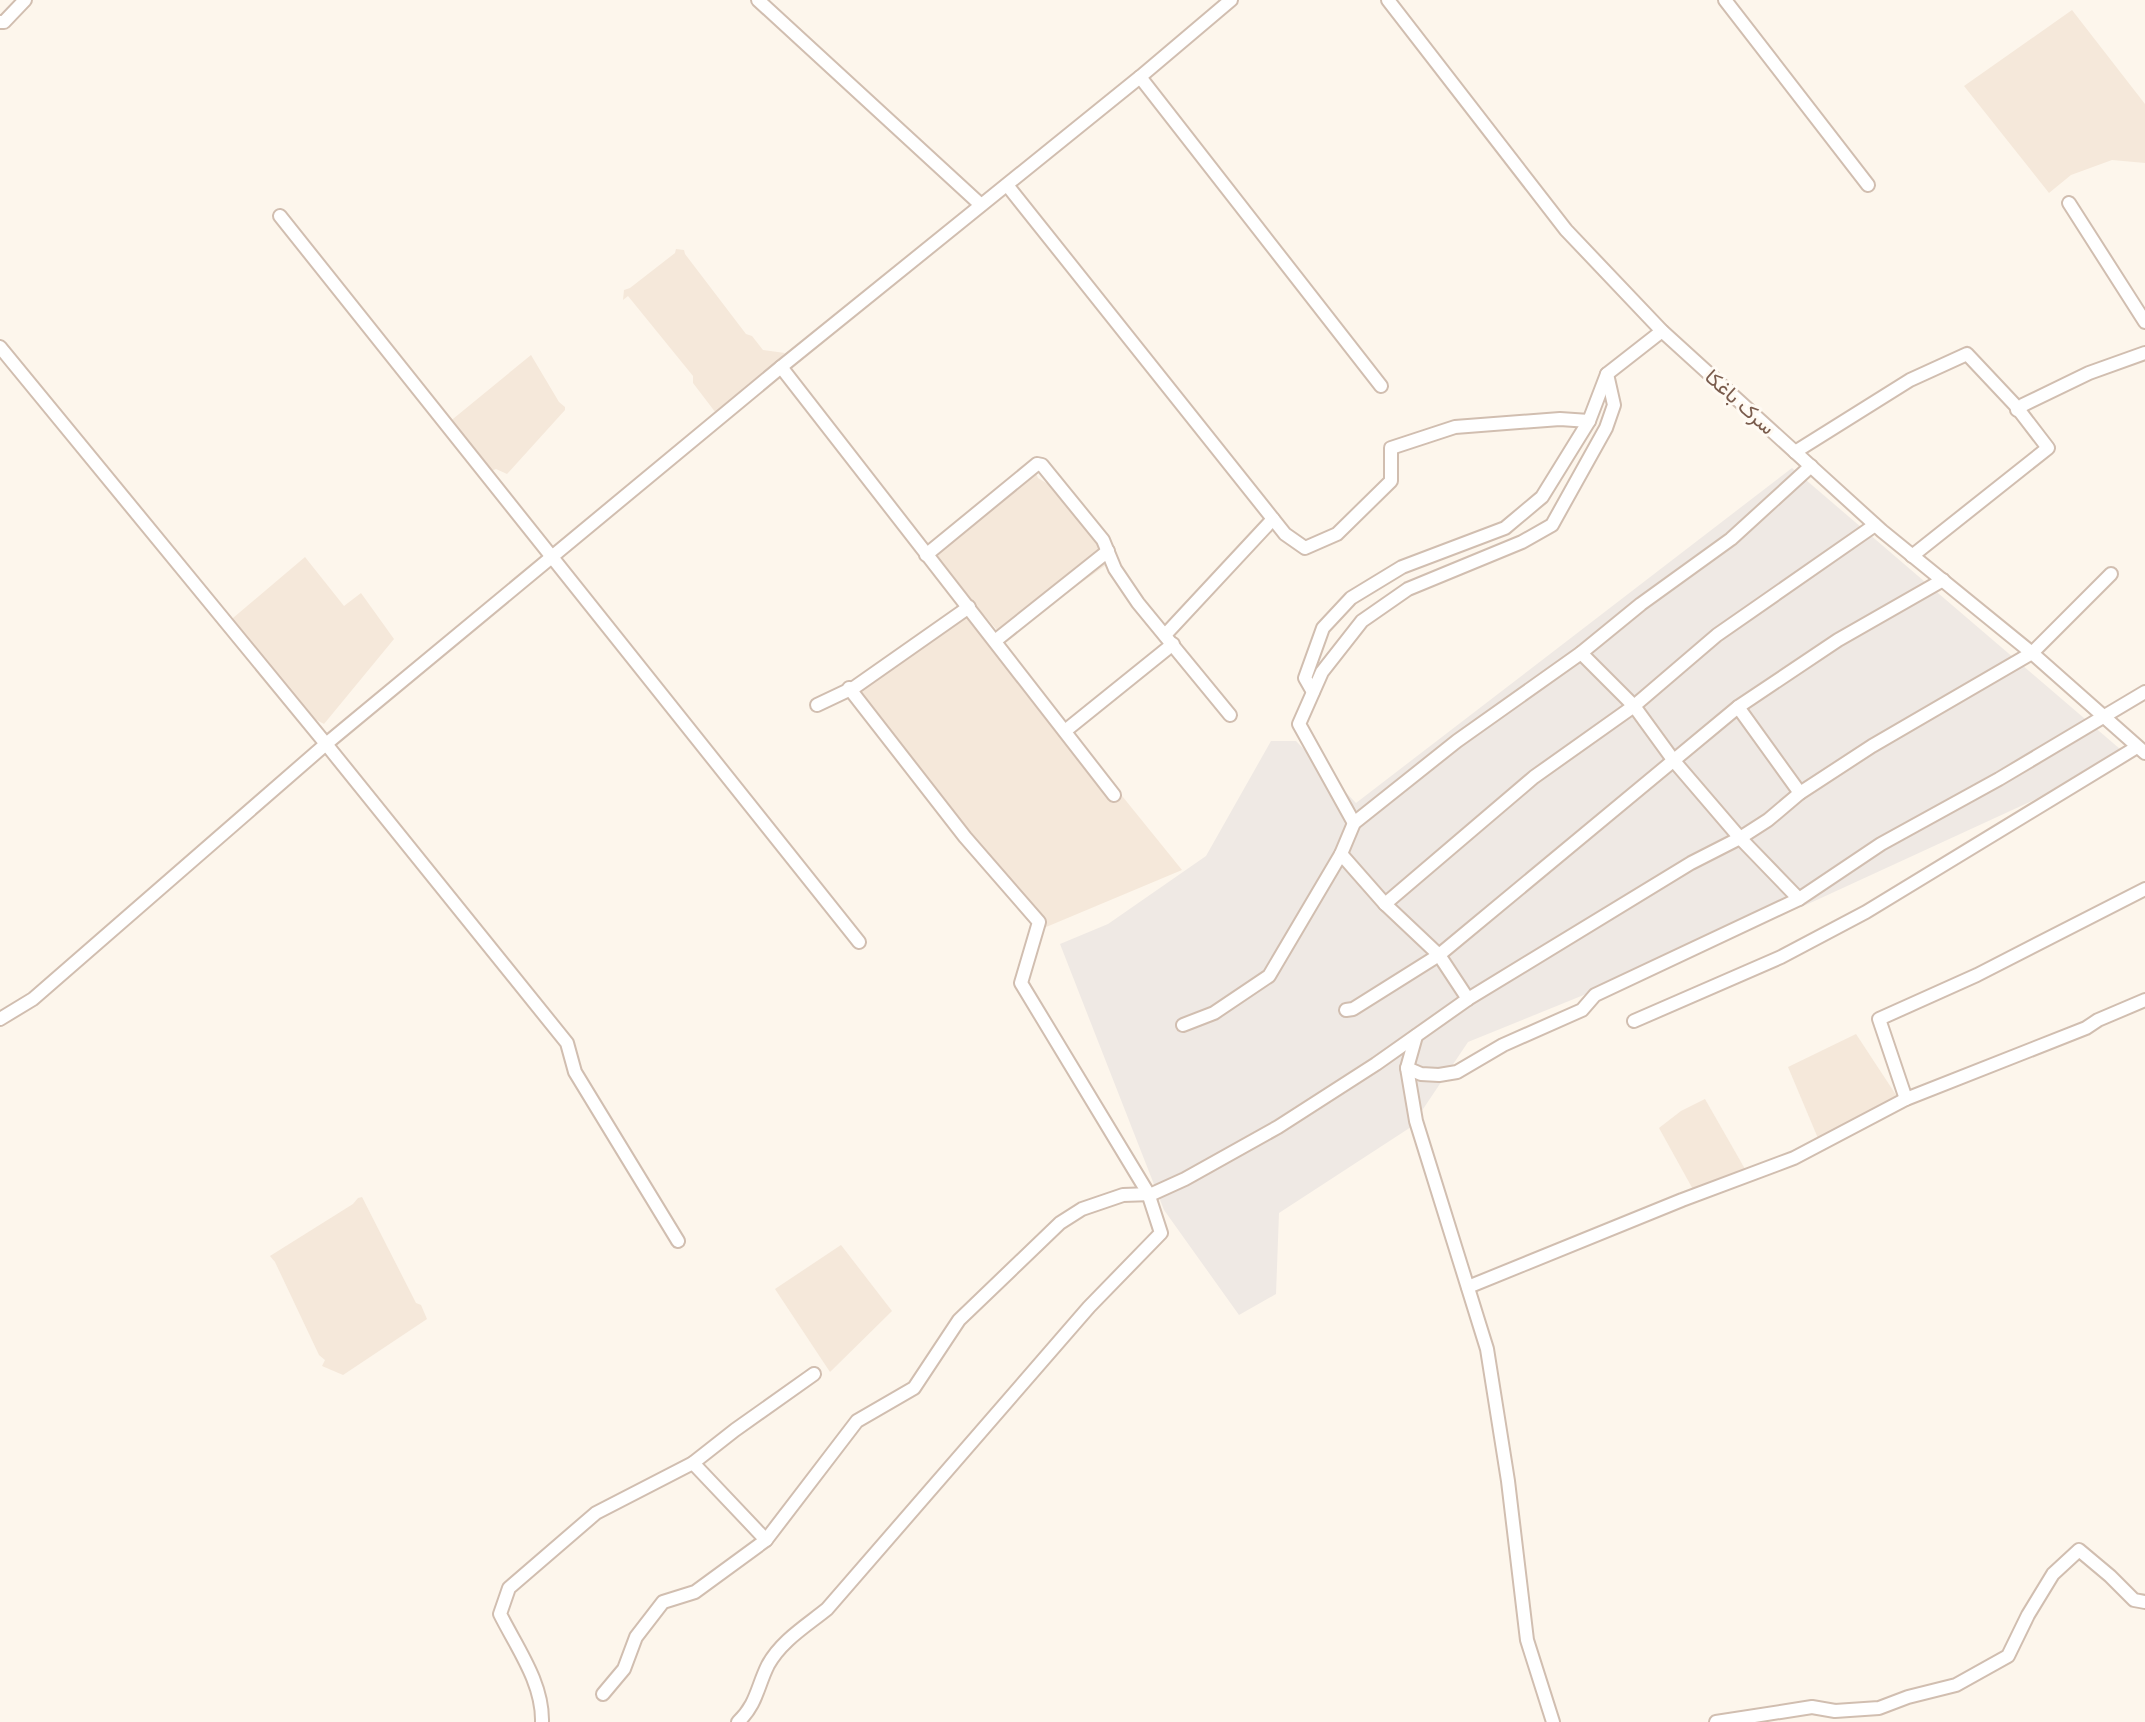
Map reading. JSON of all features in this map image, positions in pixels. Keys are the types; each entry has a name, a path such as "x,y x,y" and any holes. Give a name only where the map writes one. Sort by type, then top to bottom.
{"street":[{"path":"0,22 5,22 25,0"},
{"path":"758,0 981,205"},
{"path":"0,1019 33,999 326,744 781,367 1140,77 1231,0"},
{"name":"سرک باغکا","path":"1388,0 1566,230 1662,331 1875,525 2032,653 2141,750"},
{"path":"1725,0 1868,184"},
{"path":"1140,77 1381,386"},
{"path":"1007,185 1285,534 1305,548 1337,534 1391,481 1391,448 1455,428 1560,419 1589,421"},
{"path":"2069,203 2145,322"},
{"path":"280,216 859,942"},
{"path":"1313,692 1305,678 1323,628 1351,598 1402,567 1505,527 1542,498 1589,421 1606,373 1662,331"},
{"path":"0,347 567,1043 575,1072 678,1241"},
{"path":"2017,410 2088,373 2145,353"},
{"path":"1795,452 1910,380 1966,354 2048,448 1912,556"},
{"path":"781,367 1114,795"},
{"path":"1354,823 1299,724 1322,672 1363,621 1408,589 1522,542 1552,526 1606,428 1614,405 1606,373"},
{"path":"926,555 1037,464 1046,468 1103,540 1115,569 1230,715"},
{"path":"1184,1026 1214,1013 1269,976 1341,854 1354,823 1457,741 1581,653 1642,604 1731,539 1811,466"},
{"path":"1065,731 1169,640 1273,519"},
{"path":"1385,904 1534,777 1634,706 1717,635 1875,525"},
{"path":"995,641 1108,551"},
{"path":"603,1694 624,1669 636,1637 663,1602 695,1592 766,1540 857,1421 914,1388 959,1320 1060,1223 1083,1209 1123,1195 1152,1194 1185,1179 1278,1127 1468,999 1690,863 1740,838 1768,820 1800,793 1872,746 2032,653 2111,574"},
{"path":"1346,1010 1353,1009 1439,955 1738,707 1838,640 1943,580"},
{"path":"817,705 855,687 968,607"},
{"path":"1581,653 1634,706 1674,761 1740,838 1799,899"},
{"path":"738,1722 749,1711 768,1666 782,1646 827,1609 1090,1307 1161,1233 1148,1193 1021,983 1038,922 965,837 849,688"},
{"path":"1407,1068 1421,1074 1457,1072 1503,1045 1583,1010 1595,995 1799,899 1881,844 1999,779 2102,715 2145,692"},
{"path":"1738,707 1800,793"},
{"path":"1634,1021 1781,957 1866,912 2141,750"},
{"path":"1341,854 1385,904 1439,955 1468,999"},
{"path":"1906,1099 1879,1019 1977,975 2145,889"},
{"path":"1468,1287 1682,1200 1794,1158 1906,1099 2086,1028 2145,1000"},
{"path":"1416,1035 1407,1068 1416,1121 1487,1349 1508,1481 1527,1640 1553,1722"},
{"path":"542,1722 538,1689 500,1614 509,1588 596,1513 693,1463 814,1374"},
{"path":"693,1463 766,1540"},
{"path":"1716,1722 1812,1707 1835,1711 1878,1708 1956,1685 2008,1656 2028,1615 2053,1574 2080,1550 2134,1600 2145,1602"}],"shaded area":[{"path":"2072,10 2145,104 2145,163 2112,160 2071,175 2049,193 1964,86"},
{"path":"676,249 684,250 746,334 752,336 763,350 785,353 722,421 693,383 693,376 628,296 623,300 624,290 675,253"},
{"path":"531,355 565,410 507,474 496,469 489,472 448,423"},
{"path":"1792,468 2120,749 2036,799 1808,904 1468,1042 1411,1127 1279,1213 1276,1294 1239,1315 1164,1210 1060,944 1108,924 1206,856 1271,741 1296,741 1356,803"},
{"path":"1034,469 1038,478 1081,504 1106,565 1007,636 997,634 997,630 930,553"},
{"path":"305,557 344,606 361,593 394,639 324,724 309,716 237,625 232,623 233,618"},
{"path":"970,608 1182,870 1039,930 853,695"},
{"path":"1856,1034 1902,1104 1820,1143 1788,1067"},
{"path":"1705,1099 1745,1169 1695,1193 1659,1128 1681,1111"},
{"path":"362,1197 416,1303 421,1305 427,1319 343,1375 322,1366 325,1360 319,1355 270,1256"},
{"path":"841,1245 892,1311 830,1372 775,1289"}]}
